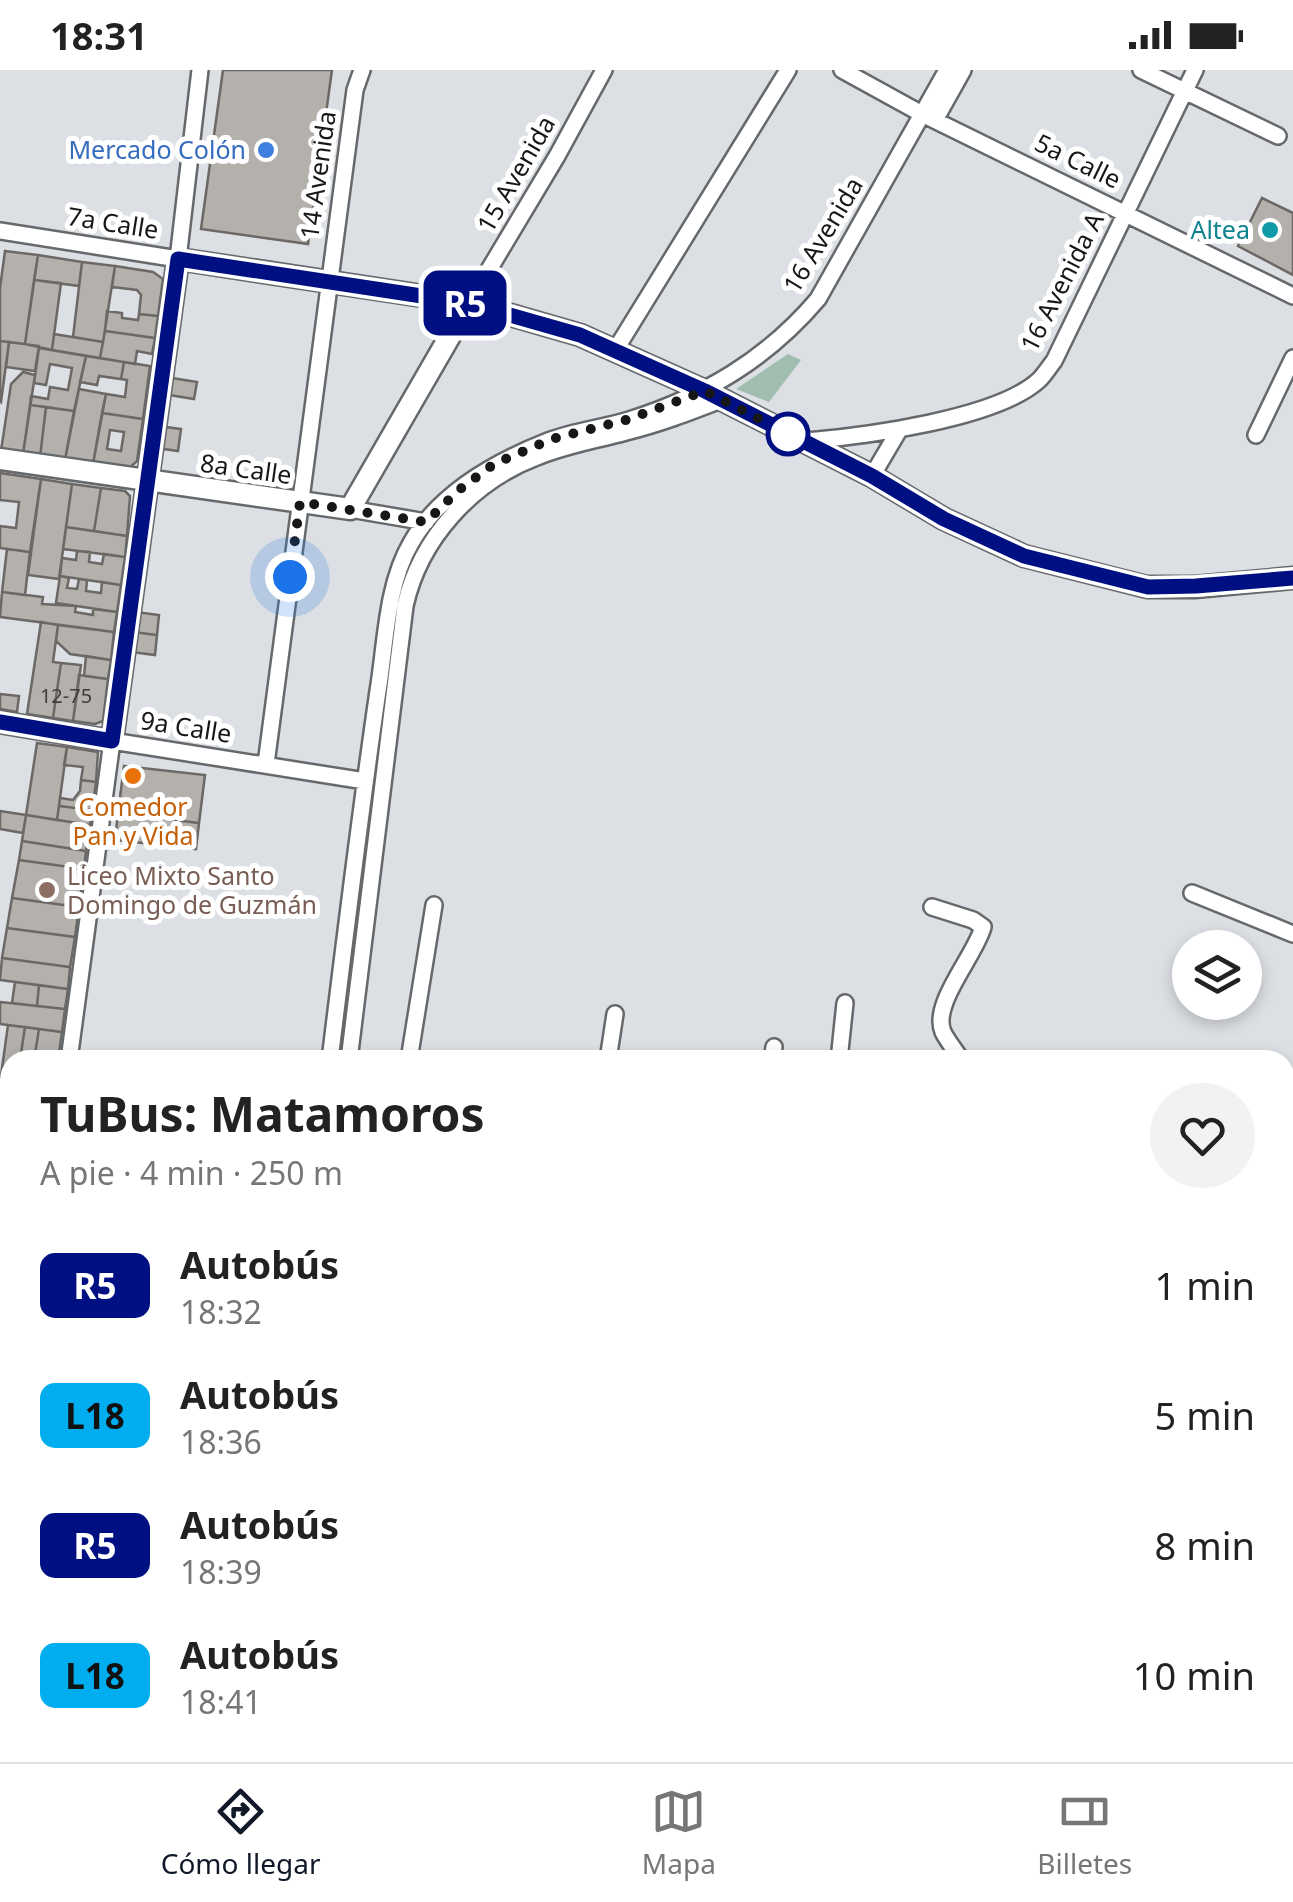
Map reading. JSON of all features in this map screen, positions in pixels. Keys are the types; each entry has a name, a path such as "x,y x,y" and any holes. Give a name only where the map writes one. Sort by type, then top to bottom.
{"main road":[{"name":"7a Calle","path":"178,259 468,303 616,349 872,476 944,519 1024,556 1148,587 1293,578"},
{"path":"112,741 178,259"},
{"name":"15 Avenida","path":"350,509 468,303"},
{"name":"8a Calle","path":"0,459 350,509"},
{"name":"9a Calle","path":"0,722 112,741"}],"street":[{"path":"178,259 200,70"},
{"name":"14 Avenida","path":"266,764 355,90 362,70"},
{"name":"15 Avenida","path":"468,303 604,70"},
{"path":"616,349 788,70"},
{"name":"5a Calle","path":"842,70 929,117 1293,296"},
{"name":"16 Avenida","path":"929,117 947,70"},
{"name":"16 Avenida","path":"713,396 794,327 818,298 929,117 963,70"},
{"path":"1142,70 1278,136"},
{"name":"16 Avenida A","path":"802,441 898,432 984,407 1038,381 1054,361 1196,70"},
{"name":"7a Calle","path":"0,231 178,259"},
{"path":"1256,435 1293,358"},
{"path":"331,1050 365,781 396,583 412,541 459,490 494,464 552,439 713,396"},
{"path":"350,1050 405,606 428,548 452,515 479,491 520,465 578,443 628,432 713,396"},
{"path":"872,476 898,432"},
{"name":"8a Calle","path":"350,509 426,522"},
{"path":"70,1050 112,741"},
{"name":"9a Calle","path":"112,741 365,781"},
{"path":"1192,893 1293,934"},
{"path":"411,1050 434,905"},
{"path":"932,908 974,920 983,927 940,1018 955,1050"},
{"path":"839,1050 845,1003"},
{"path":"610,1050 615,1014"}],"green space":[{"path":"788,354 801,360 769,402 736,389"}],"building":[{"name":"Mercado Colón","path":"223,70 332,70 308,244 201,229"},
{"name":"Altea","path":"1262,198 1293,213 1293,275 1238,246"},
{"path":"5,251 38,255 25,344 0,341"},
{"path":"38,255 82,262 79,286 34,280"},
{"path":"82,262 115,266 103,342 73,337"},
{"path":"115,266 153,272 163,279 158,316 139,314 141,295 137,290 112,287"},
{"path":"34,280 61,283 52,350 25,344"},
{"path":"107,311 138,320 139,314 158,316 155,338 105,331"},
{"path":"105,331 155,338 152,354 137,351 135,364 100,358"},
{"path":"54,334 103,342 100,358 52,350"},
{"path":"0,341 9,342 1,402 0,401"},
{"path":"9,342 39,346 35,371 6,367"},
{"path":"39,348 86,356 74,411 30,405 31,396 48,399 50,387 68,390 72,368 50,364 46,385 34,383"},
{"path":"86,356 124,362 121,379 99,376 97,385 80,382"},
{"path":"124,362 150,366 143,419 102,413 106,394 125,397 127,380 121,379"},
{"path":"23,372 35,375 23,454 1,451 11,384"},
{"path":"166,377 197,382 194,399 163,394"},
{"path":"79,389 106,394 93,464 65,460"},
{"path":"30,405 46,407 40,457 23,454"},
{"path":"46,407 74,411 65,460 40,457"},
{"path":"102,413 143,419 137,461 128,469 93,464","holes":["110,430 124,432 121,451 107,449"]},
{"path":"159,426 181,429 178,451 156,448"},
{"path":"0,473 41,479 30,552 0,548 0,526 16,528 19,502 0,500"},
{"path":"41,479 72,484 59,579 28,575"},
{"path":"72,484 101,488 94,531 66,527"},
{"path":"101,488 125,491 130,496 127,536 94,531"},
{"path":"66,527 127,536 125,557 63,549"},
{"path":"7,549 30,552 25,595 2,592"},
{"path":"77,551 90,552 89,562 102,564 104,554 125,557 121,585 60,576 62,558 76,560"},
{"path":"60,576 69,578 67,588 77,589 79,579 87,580 86,591 101,593 102,582 121,585 117,612 56,603"},
{"path":"2,592 43,597 42,604 76,606 75,612 117,612 114,632 0,617"},
{"path":"136,612 159,615 157,635 133,632"},
{"path":"41,622 58,625 53,662 61,663 53,718 27,714"},
{"path":"58,625 114,632 111,660 70,654 56,641"},
{"path":"133,632 157,635 155,655 131,652"},
{"path":"86,656 111,660 108,679 84,676"},
{"path":"61,663 81,665 73,721 53,718"},
{"path":"79,675 108,679 103,721 73,721"},
{"path":"0,694 19,696 17,712 0,709"},
{"path":"37,743 67,747 57,820 26,815"},
{"path":"67,747 98,752 96,782 81,780 83,767 64,765"},
{"path":"124,766 205,775 199,823 118,813"},
{"path":"81,780 96,782 92,810 59,806 60,798 73,800 80,791"},
{"path":"59,806 92,810 90,825 57,820"},
{"path":"0,811 26,815 23,833 0,829"},
{"path":"118,813 199,823 196,849 115,840"},
{"path":"26,815 90,825 86,851 22,841"},
{"path":"22,841 86,851 84,869 19,860"},
{"name":"Liceo Mixto Santo Domingo de Guzmán","path":"19,860 84,869 79,907 12,898"},
{"path":"12,898 79,907 75,937 7,928"},
{"path":"7,928 75,937 70,967 2,958"},
{"path":"2,958 70,967 68,989 0,980"},
{"path":"15,982 39,985 37,1006 12,1003"},
{"path":"39,985 68,989 65,1009 37,1006"},
{"path":"0,1002 65,1009 62,1032 0,1024"},
{"path":"8,1025 25,1027 22,1050 5,1050"},
{"path":"25,1027 39,1029 36,1050 22,1050"},
{"path":"39,1029 62,1032 59,1050 36,1050"}],"bus line":[{"name":"R5","path":"0,722 112,741 178,259 468,303 580,335 705,391 872,476 944,519 1024,556 1148,587 1293,578"}],"place":[{"name":"Mercado Colón","path":"266,150"},
{"name":"Altea","path":"1270,230"},
{"name":"Comedor Pan y Vida","path":"133,776"},
{"name":"Liceo Mixto Santo Domingo de Guzmán","path":"47,890"}],"route":[{"path":"290,577 300,502 426,522 494,464 552,439 668,407 705,391 788,434"}]}
